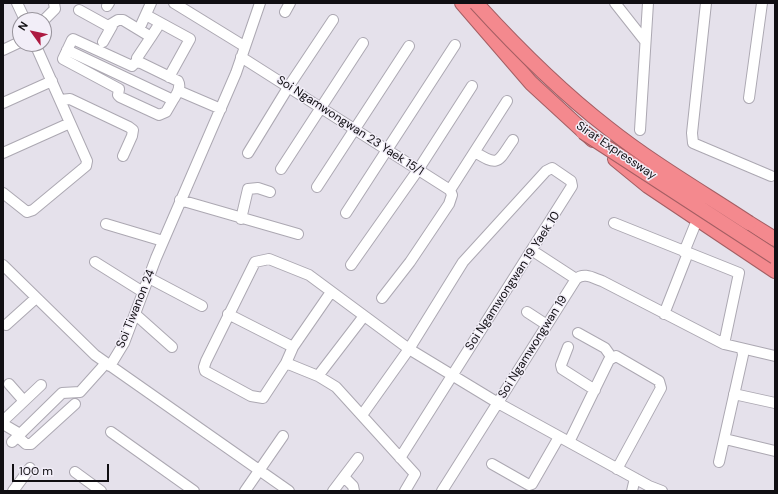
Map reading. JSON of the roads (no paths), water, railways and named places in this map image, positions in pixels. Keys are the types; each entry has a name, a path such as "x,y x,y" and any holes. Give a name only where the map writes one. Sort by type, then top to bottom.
{"highway":[{"name":"Sirat Expressway","path":"462,3 531,83 583,132 775,257"},
{"name":"Sirat Expressway","path":"476,3 542,72 608,129 775,239"},
{"path":"583,132 648,186 775,271"}],"street":[{"path":"52,12 55,9 54,3"},
{"path":"142,25 151,3"},
{"path":"174,3 244,46"},
{"name":"Soi Tiwanon 24","path":"17,438 62,393 80,392 108,365 124,343 163,241 221,109 242,57 244,46 260,3"},
{"path":"285,12 290,3"},
{"path":"485,3 599,125 670,178 775,246"},
{"path":"615,3 645,40"},
{"path":"640,130 648,3"},
{"path":"706,3 692,133 693,143 771,176"},
{"path":"749,98 762,3"},
{"path":"80,10 103,24 112,26"},
{"path":"146,15 190,39 169,77"},
{"path":"103,42 112,26 118,20 123,20 151,37"},
{"path":"248,153 289,86 333,20"},
{"path":"120,89 64,61 63,57 72,39 134,62 138,62 180,83 179,91 166,112 159,115 120,97 118,93 134,62 160,23"},
{"path":"281,169 363,43"},
{"path":"346,213 455,45"},
{"path":"317,187 354,128 409,46"},
{"path":"67,50 173,100"},
{"path":"3,194 27,212 33,210 83,170 87,161 39,52"},
{"name":"Soi Ngamwongwan 23 Yaek 15/1","path":"242,57 387,149 418,170 450,195"},
{"path":"3,103 52,81"},
{"path":"351,265 418,170 472,86"},
{"path":"179,91 221,109"},
{"path":"60,100 70,99 133,130 132,136 123,156"},
{"path":"382,298 410,262 507,101"},
{"path":"3,153 70,122"},
{"path":"476,152 490,162 494,162 499,160 513,140"},
{"name":"Soi Ngamwongwan 19 Yaek 10","path":"400,458 533,251 572,186 571,181 552,168 546,171 463,262 409,349"},
{"path":"241,219 248,189 252,187 270,192"},
{"path":"180,200 241,219 298,234"},
{"path":"614,223 739,273 724,344"},
{"path":"106,224 163,241"},
{"path":"664,314 695,225"},
{"path":"533,251 576,279 580,276 586,275 602,281 724,344 775,356"},
{"name":"Soi Ngamwongwan 19","path":"228,314 255,262 269,258 309,275 409,349 498,404 576,279"},
{"path":"95,262 143,292"},
{"path":"3,265 95,355 289,491"},
{"path":"149,278 202,306"},
{"path":"293,347 228,314 204,367 205,371 209,374 251,396 262,398 267,394 286,363 293,347 331,292"},
{"path":"6,326 36,298"},
{"path":"527,312 547,325"},
{"path":"135,314 172,347"},
{"path":"318,376 364,316"},
{"path":"578,333 605,348 612,358"},
{"path":"568,347 561,365 562,370 595,390"},
{"path":"720,462 743,355 742,348"},
{"path":"362,415 409,349"},
{"path":"569,442 609,360 616,356 659,381 661,388 617,469"},
{"path":"286,363 318,376 336,387 415,474 405,491"},
{"path":"9,384 24,401"},
{"path":"41,385 3,423 17,438 26,444 30,444 74,404"},
{"path":"734,394 775,403"},
{"path":"442,491 498,404 635,478 649,489 662,491"},
{"path":"111,432 194,491"},
{"path":"245,491 283,436"},
{"path":"492,464 529,485 532,484 559,437"},
{"path":"725,439 775,451"},
{"path":"333,491 358,458"},
{"path":"13,491 30,468"},
{"path":"75,472 101,491"},
{"path":"344,477 353,486 354,491"},
{"path":"632,491 635,478"}]}
